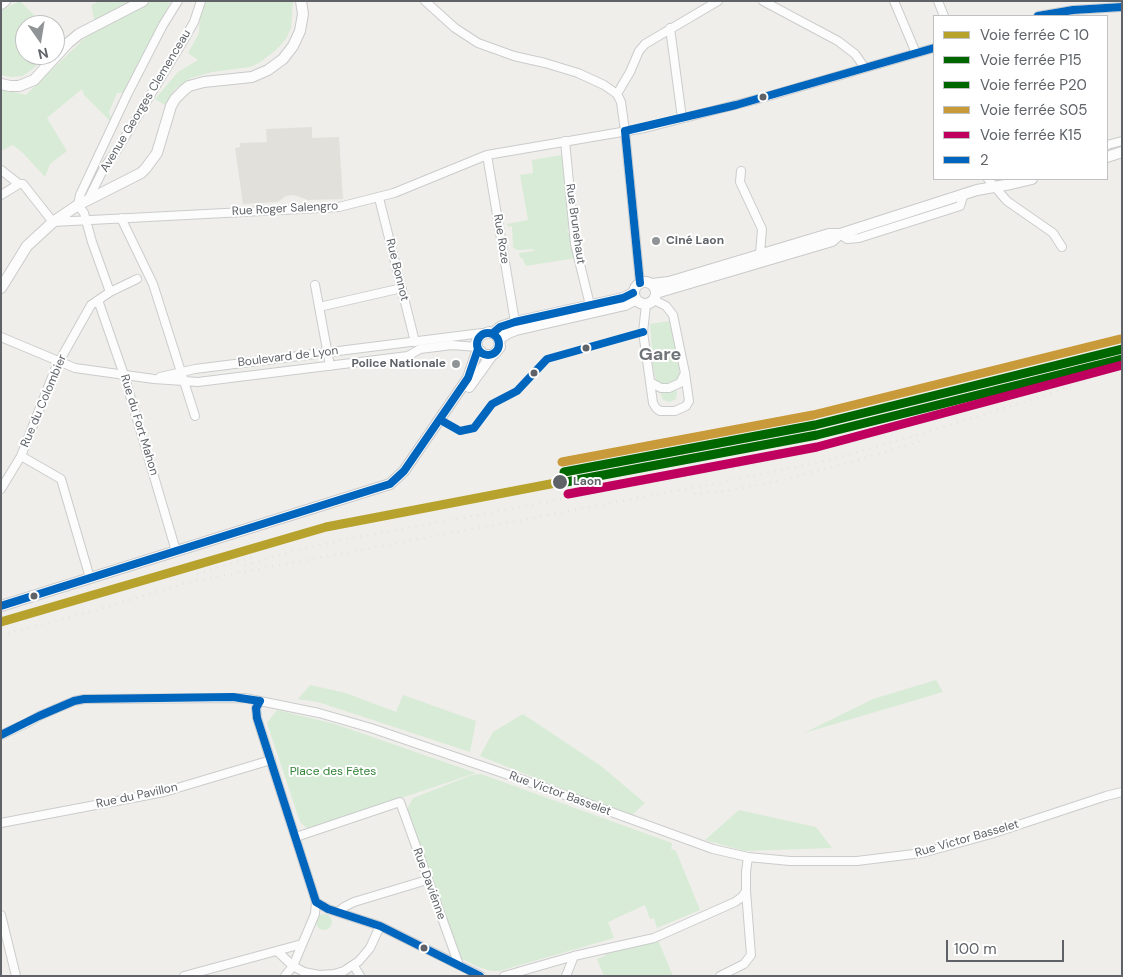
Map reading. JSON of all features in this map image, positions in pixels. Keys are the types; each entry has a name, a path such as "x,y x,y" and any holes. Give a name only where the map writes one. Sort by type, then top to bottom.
{"main road":[{"path":"1,4 5,1"},
{"path":"1,84 19,86 34,80 68,43 79,34 143,1"},
{"path":"1,288 27,246 53,222 74,207 141,173 146,168 156,153 171,106 184,90 189,86 204,82 252,77 268,70 283,59 293,46 300,31 302,19 300,2"},
{"path":"1108,157 1122,152"},
{"path":"652,296 668,282 829,234 840,234 964,194 992,183 1021,180"},
{"path":"652,296 647,282 640,282 635,286 634,296 652,296 832,241 840,234"},
{"name":"Boulevard de Lyon","path":"491,335 500,327 515,322 634,296"},
{"name":"Boulevard de Lyon","path":"491,335 508,333 625,305 634,296"},
{"path":"1,606 384,487 400,476 468,378 477,348 477,339 491,335 500,347 492,355 444,422 426,440"},
{"path":"477,348 484,355 492,355"}],"street":[{"name":"Avenue Georges Clemenceau","path":"74,207 94,160 163,25 178,1"},
{"name":"Avenue Georges Clemenceau","path":"88,200 104,168 117,150 194,22 201,1"},
{"path":"425,1 455,28 478,43 514,56 578,73 604,85 617,94 621,102 625,131 640,282"},
{"path":"617,94 641,48 650,40 718,1"},
{"path":"763,1 838,41 855,54 865,68"},
{"path":"894,1 916,53"},
{"path":"938,1 944,15"},
{"path":"1044,15 1073,10 1122,8"},
{"path":"670,28 682,118"},
{"name":"Rue Roger Salengro","path":"53,222 338,207 379,198 487,155 625,131 682,118 762,98 933,48"},
{"name":"Rue Brunehaut","path":"565,141 575,244 590,305"},
{"path":"1108,145 1122,141"},
{"name":"Rue Roze","path":"487,155 515,322"},
{"path":"1,170 19,184 24,184 53,222"},
{"path":"741,171 740,182 762,229 760,254"},
{"path":"992,183 1007,201 1053,233 1062,247"},
{"path":"1,195 19,184"},
{"name":"Rue Bonnot","path":"379,198 416,342"},
{"path":"74,207 84,213 87,220 92,242 110,292"},
{"path":"74,207 77,220"},
{"path":"121,218 153,284 195,416"},
{"name":"Rue du Colombier","path":"1,489 21,456 60,362 91,305 110,292 137,279"},
{"path":"315,285 330,366"},
{"path":"319,307 402,288"},
{"path":"652,296 666,306 673,315 685,373 689,401 686,406 675,411 666,412 656,408 653,403 644,332 652,296"},
{"name":"Rue du Fort Mahon","path":"98,300 124,375 176,551"},
{"name":"Boulevard de Lyon","path":"154,378 181,372 328,352 491,335"},
{"name":"Boulevard de Lyon","path":"1,337 75,368 198,382 408,356 420,349 452,345 477,348"},
{"path":"650,382 661,388 669,388 680,383 685,373"},
{"path":"21,456 61,479 90,578"},
{"name":"Rue Victor Basselet","path":"1,735 39,716 74,701 84,699 233,697 260,701 319,713 371,728 535,784 692,843 724,853 790,861 842,862 912,855 975,839 1122,792"},
{"path":"260,701 256,713 316,902 315,914 293,966 285,976"},
{"name":"Rue du Pavillon","path":"1,823 164,792 271,760"},
{"name":"Rue Daviénne","path":"296,837 400,802 427,880 464,976"},
{"path":"720,976 744,964 751,955 746,891 748,857"},
{"path":"338,912 344,906 354,902 427,880"},
{"path":"504,976 574,956 654,938 735,902 746,891"},
{"path":"316,902 338,912 380,926 482,976"},
{"path":"1,915 16,976"},
{"path":"277,951 293,966 310,975 328,975 354,966 370,948 380,926"},
{"path":"184,976 302,944"},
{"path":"566,976 574,956"},
{"path":"354,966 360,976"}],"shaded area":[{"path":"312,127 312,138 339,137 343,199 308,200 294,195 286,196 278,202 243,204 235,148 240,147 240,143 267,142 266,129"}],"green space":[{"path":"20,1 34,15 15,15 15,65 36,65 23,76 11,77 1,75 1,10"},
{"path":"100,1 171,1 125,93 117,93 109,112 110,121 84,95 82,89 47,118 67,151 50,164 45,177 13,145 1,151 1,89 26,95 57,65 65,65 65,57 96,27 91,5"},
{"path":"205,1 293,1 291,28 286,39 276,50 259,63 250,67 212,72 191,78 175,89 165,105 155,99 178,72 198,60 188,53 199,33 200,13"},
{"path":"562,155 569,226 567,232 571,235 576,258 526,266 519,253 534,251 534,249 518,250 513,248 512,226 508,227 507,224 528,220 520,175 533,173 532,160"},
{"path":"670,321 680,373 679,379 675,383 676,399 670,402 663,400 656,380 653,367 650,324"},
{"path":"936,680 943,692 804,733 873,699"},
{"path":"310,685 346,693 396,712 403,695 476,721 470,752 318,702 298,699"},
{"name":"Place des Fêtes","path":"277,710 335,724 476,773 308,829 300,822 267,723"},
{"path":"523,714 601,766 645,803 631,816 480,756 493,732"},
{"path":"481,774 672,843 671,849 676,851 700,910 657,928 654,918 650,919 645,905 608,922 614,938 499,971 491,971 462,959 407,809 413,798 472,775"},
{"path":"739,810 816,827 832,848 744,851 705,840"},
{"path":"324,914 330,916 332,922 330,928 324,930 318,928 316,922 318,916"},
{"path":"658,940 673,976 604,976 597,959 605,956 606,950"}],"railway":[{"path":"796,418 1040,359 1122,348"},
{"path":"1,635 89,612 190,582 723,482 828,460 901,440 1043,396 1122,367"},
{"path":"245,565 296,550 347,539 776,460 849,443 997,402"},
{"path":"694,494 733,490 783,480 925,440"},
{"path":"197,574 252,557"}],"transit line":[{"name":"2","path":"1044,15 1073,10 1122,7"},
{"name":"2","path":"625,131 736,105 933,48"},
{"name":"2","path":"625,131 640,283"},
{"name":"2","path":"493,333 500,327 515,322 623,298 633,293"},
{"name":"2","path":"444,422 460,431 474,428 492,404 517,391 547,359 643,332"},
{"name":"2","path":"484,333 492,333 499,340 499,344 499,348 492,355 484,355 477,348 477,340 484,333"},
{"name":"2","path":"1,606 390,484 404,471 468,378 478,349"},
{"path":"1,622 326,527 566,481"},
{"name":"2","path":"1,735 39,716 74,701 84,699 233,697 260,701"},
{"name":"2","path":"260,701 256,708 257,718 316,902 328,909 380,926 480,976"}],"rail line":[{"name":"S05","path":"562,462 813,415 1120,339"},
{"name":"P15","path":"564,472 815,425 1122,349"},
{"name":"P20","path":"566,482 817,435 1122,359"},
{"name":"K15","path":"568,494 817,447 1122,365"}],"place":[{"name":"Ciné Laon","path":"656,241"},
{"name":"Police Nationale","path":"456,364"},
{"name":"Laon","path":"560,482"}],"district":[{"name":"Gare","path":"660,355"}]}
